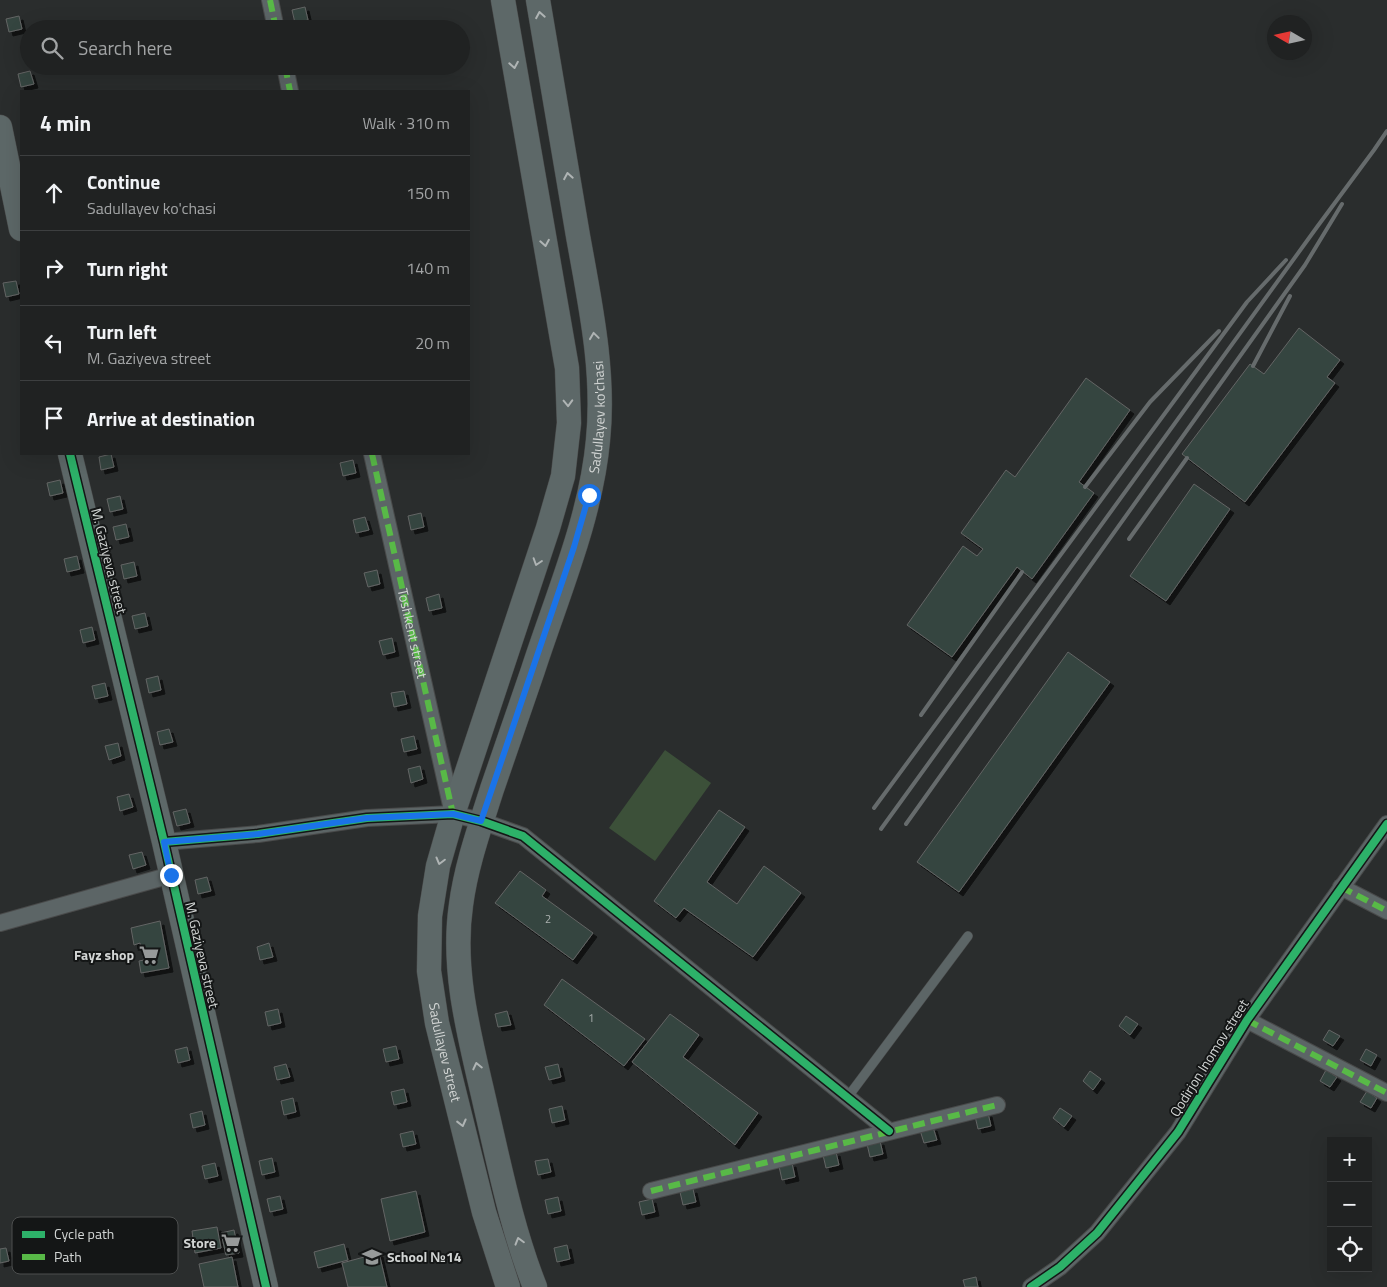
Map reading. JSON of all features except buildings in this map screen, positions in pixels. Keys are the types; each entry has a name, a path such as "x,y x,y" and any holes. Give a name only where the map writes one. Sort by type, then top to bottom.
{"main road":[{"name":"Sadullayev street","path":"503,0 567,368 569,423 562,476 548,528 453,814 433,891 428,944 429,971 437,1024 481,1203 508,1287"},
{"name":"Sadullayev ko'chasi","path":"535,1287 525,1263 508,1202 470,1036 460,983 458,938 461,902 481,821 574,547 589,495 598,443 599,369 538,0"},
{"path":"0,127 20,224"},
{"name":"M. Gaziyeva street","path":"70,455 164,842 266,1287"}],"street":[{"path":"270,0 274,20"},
{"path":"286,75 290,90"},
{"name":"Toshkent street","path":"372,455 453,814"},
{"path":"164,842 258,834 367,818 453,814 481,821 523,836 889,1131"},
{"name":"Qodirjon Inomov street","path":"1031,1287 1060,1267 1097,1233 1178,1132 1247,1020 1387,824"},
{"path":"0,922 171,875"},
{"path":"1341,887 1387,911"},
{"path":"1247,1020 1387,1093"},
{"path":"651,1191 997,1106"}],"lane":[{"path":"847,1098 968,936"}],"green space":[{"path":"665,750 711,783 655,861 609,828"}],"railway":[{"path":"881,829 1387,131"},
{"path":"906,824 1305,265 1342,204"},
{"path":"874,808 1247,302 1286,260"},
{"path":"1253,366 1290,296"},
{"path":"1085,487 1150,402 1219,331"},
{"path":"1129,539 1187,458"},
{"path":"921,715 1022,572"}],"marked path":[{"path":"270,0 274,20"},
{"path":"287,75 290,90"},
{"path":"372,455 453,814"},
{"path":"1341,887 1387,911"},
{"path":"1247,1020 1387,1093"},
{"path":"651,1191 997,1105"}],"cycle path":[{"path":"70,455 164,842 266,1287"},
{"path":"164,842 258,834 367,818 453,814 481,821 523,836 889,1131"},
{"path":"1031,1287 1060,1267 1097,1233 1178,1132 1247,1020 1387,824"}],"place":[{"name":"Fayz shop","path":"149,955"},
{"name":"Store","path":"231,1243"},
{"name":"School №14","path":"372,1257"}],"route":[{"path":"171,875 164,842 258,834 367,818 453,814 481,821 574,547 589,495"}]}
